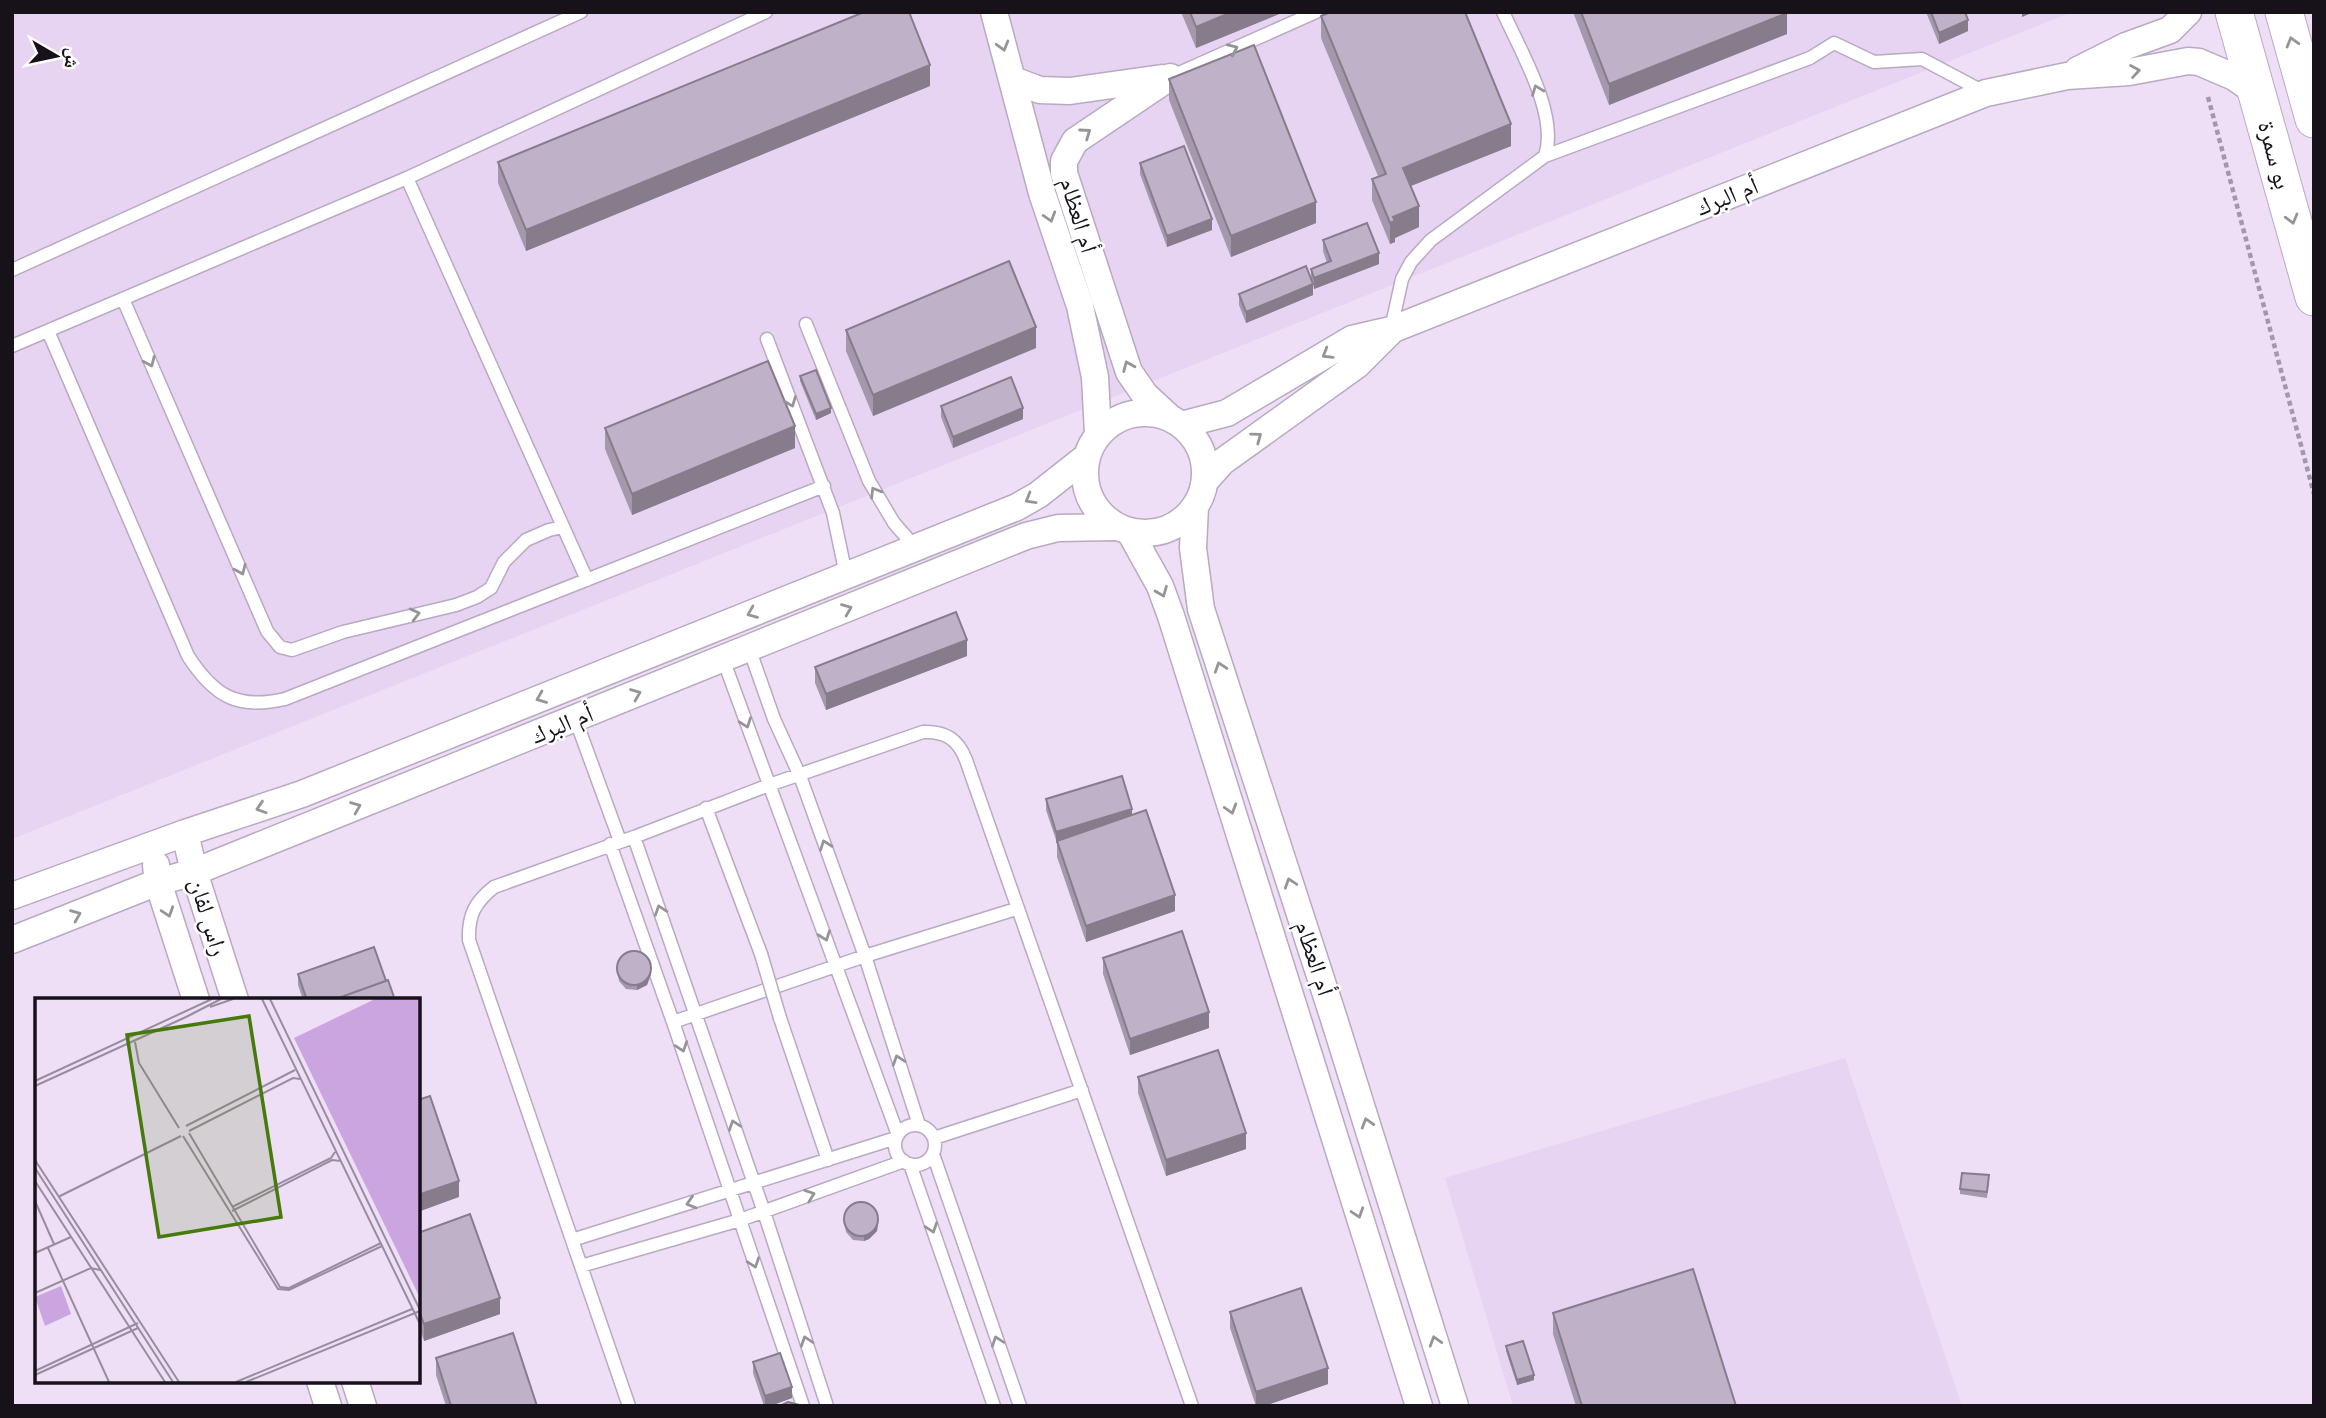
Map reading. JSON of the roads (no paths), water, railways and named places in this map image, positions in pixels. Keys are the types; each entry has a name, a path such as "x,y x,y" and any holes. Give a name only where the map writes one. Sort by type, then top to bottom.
{"street":[{"name":"أم العظام","path":"994,12 1042,193 1080,306 1095,377 1098,434"},
{"name":"أم البرك","path":"2067,76 2126,46 2170,30 2188,12"},
{"name":"بو سمرة","path":"2234,12 2314,297"},
{"name":"بو سمرة","path":"2284,12 2314,118"},
{"name":"أم البرك","path":"1176,421 1227,413 1352,339 1391,330 1986,93 2067,76 2129,72 2188,61 2199,62 2234,77 2258,94"},
{"name":"أم العظام","path":"1170,77 1075,141 1064,161 1064,173 1129,372 1146,395 1176,421"},
{"path":"1013,80 1040,90 1070,91 1170,77"},
{"name":"أم البرك","path":"1205,481 1222,462 1357,365 1391,330"},
{"path":"1139,412 1156,413 1176,421 1198,444 1202,455 1205,481 1195,507 1182,521 1166,530 1148,534 1122,530 1095,509 1084,485 1085,458 1098,434 1110,423 1124,416 1139,412"},
{"name":"أم البرك","path":"12,896 302,794 1017,506 1038,495 1085,458"},
{"name":"أم العظام","path":"1195,507 1193,548 1201,609 1334,1019 1455,1406"},
{"name":"أم البرك","path":"12,940 158,882 194,872 1026,536 1058,528 1122,530"},
{"name":"أم العظام","path":"1122,530 1160,586 1171,617 1419,1406"},
{"path":"302,794 303,811 314,824"},
{"name":"راس لفان","path":"185,833 194,872 234,998"},
{"name":"راس لفان","path":"153,845 158,882 196,998"},
{"path":"1300,1030 1334,1019"},
{"path":"321,1383 328,1406"},
{"path":"356,1383 363,1406"}],"lane":[{"path":"12,270 582,12"},
{"path":"12,346 407,178 766,12"},
{"path":"1170,77 1316,12"},
{"path":"1503,12 1544,109 1549,143 1545,156"},
{"path":"1391,330 1402,279 1411,262 1431,240 1545,156 1810,58 1833,43 1874,62 1922,59 1986,93"},
{"path":"407,178 587,580"},
{"path":"123,299 267,631 280,647 292,650 343,632 456,605 477,597 491,588 505,562 526,540 563,527"},
{"path":"806,324 869,481 894,523 915,547"},
{"path":"48,331 188,656 202,678 220,693 236,701 254,704 285,699 824,486"},
{"path":"767,339 824,486 833,513 846,575"},
{"path":"749,648 775,719 800,776 864,956 919,1125"},
{"path":"723,659 897,1136 896,1151 907,1163 994,1406"},
{"path":"575,718 673,1023 803,1406"},
{"path":"629,1406 469,940 468,924 473,909 481,897 494,887 769,785 923,732 937,731 951,737 961,747 966,760 1190,1405"},
{"path":"706,808 761,954 828,1160"},
{"path":"634,837 755,1184 827,1406"},
{"path":"673,1023 864,956 1016,909"},
{"path":"934,1138 1082,1090"},
{"path":"572,1240 828,1160 897,1136 906,1127 919,1125 928,1130 934,1138 933,1154 1020,1406"},
{"path":"581,1266 740,1220 907,1163 923,1163 933,1154"}]}
